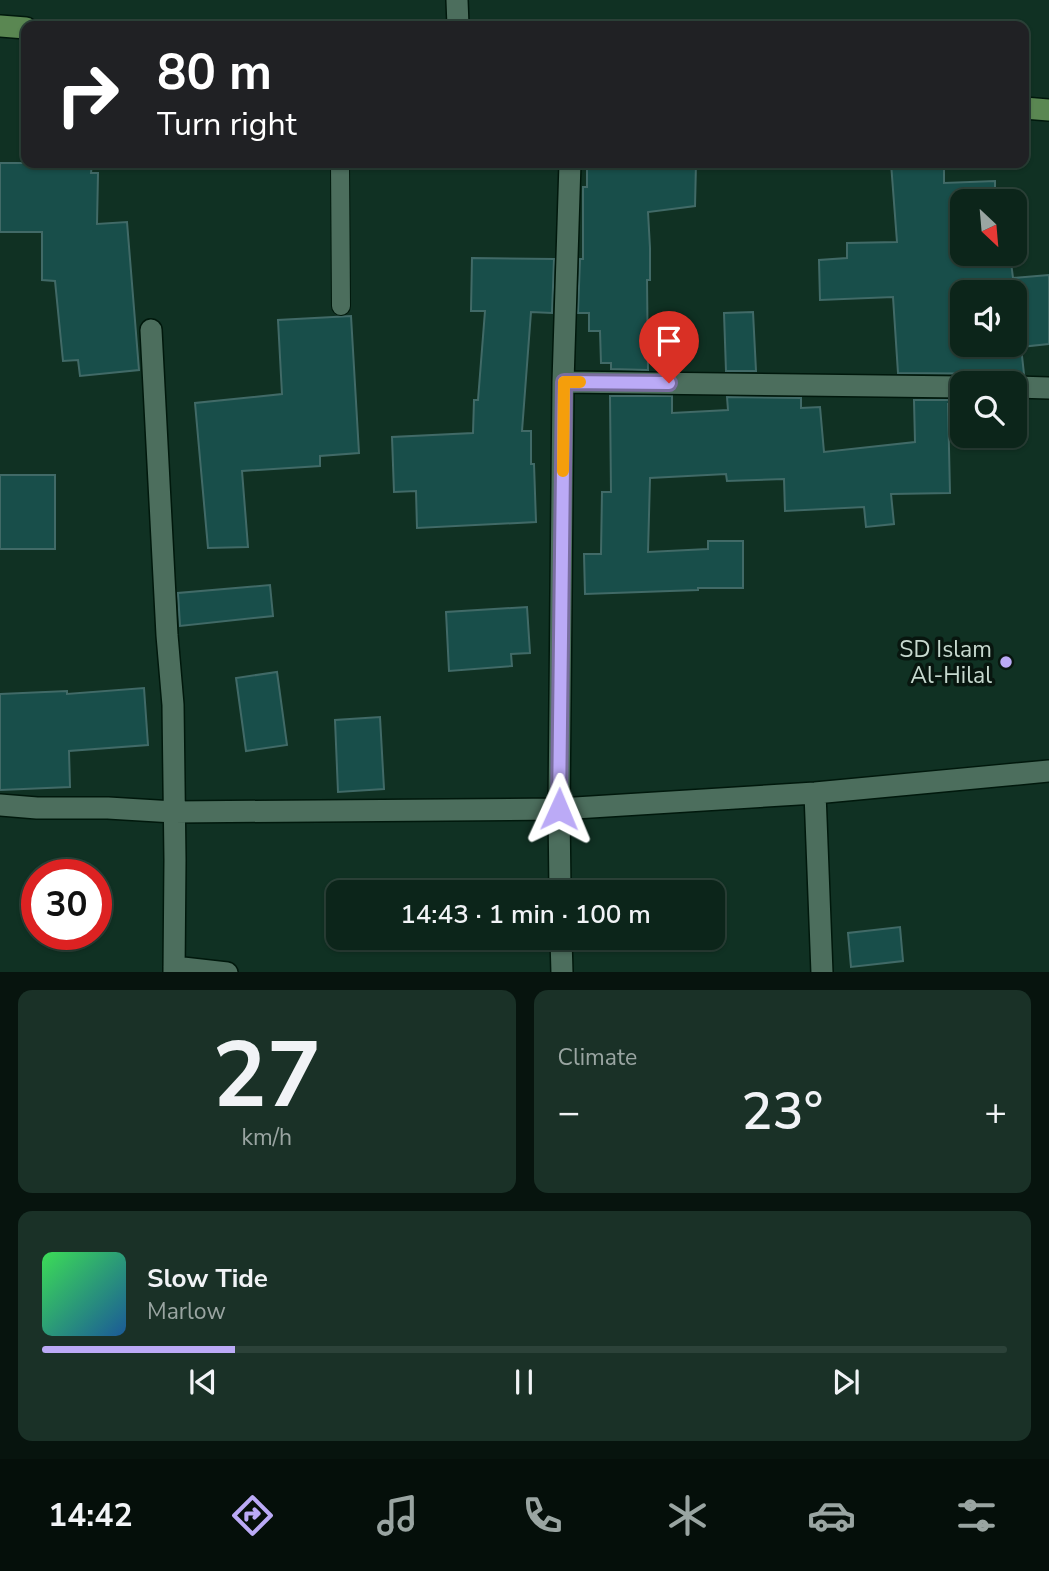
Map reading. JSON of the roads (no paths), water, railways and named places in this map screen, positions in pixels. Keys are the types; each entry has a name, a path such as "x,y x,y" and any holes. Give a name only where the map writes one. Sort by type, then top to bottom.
{"main road":[{"path":"0,26 21,28"},
{"path":"1029,108 1049,110"}],"street":[{"path":"457,0 458,21"},
{"path":"560,880 564,382 570,168"},
{"path":"150,330 173,705 174,970 228,972"},
{"path":"564,382 950,387"},
{"path":"1027,387 1049,388"},
{"path":"0,805 174,812 559,809 814,793 1049,771"},
{"path":"814,793 822,972"},
{"path":"561,950 562,972"}],"lane":[{"path":"340,168 341,306"}],"place":[{"name":"SD Islam Al-Hilal","path":"1006,662"}]}
